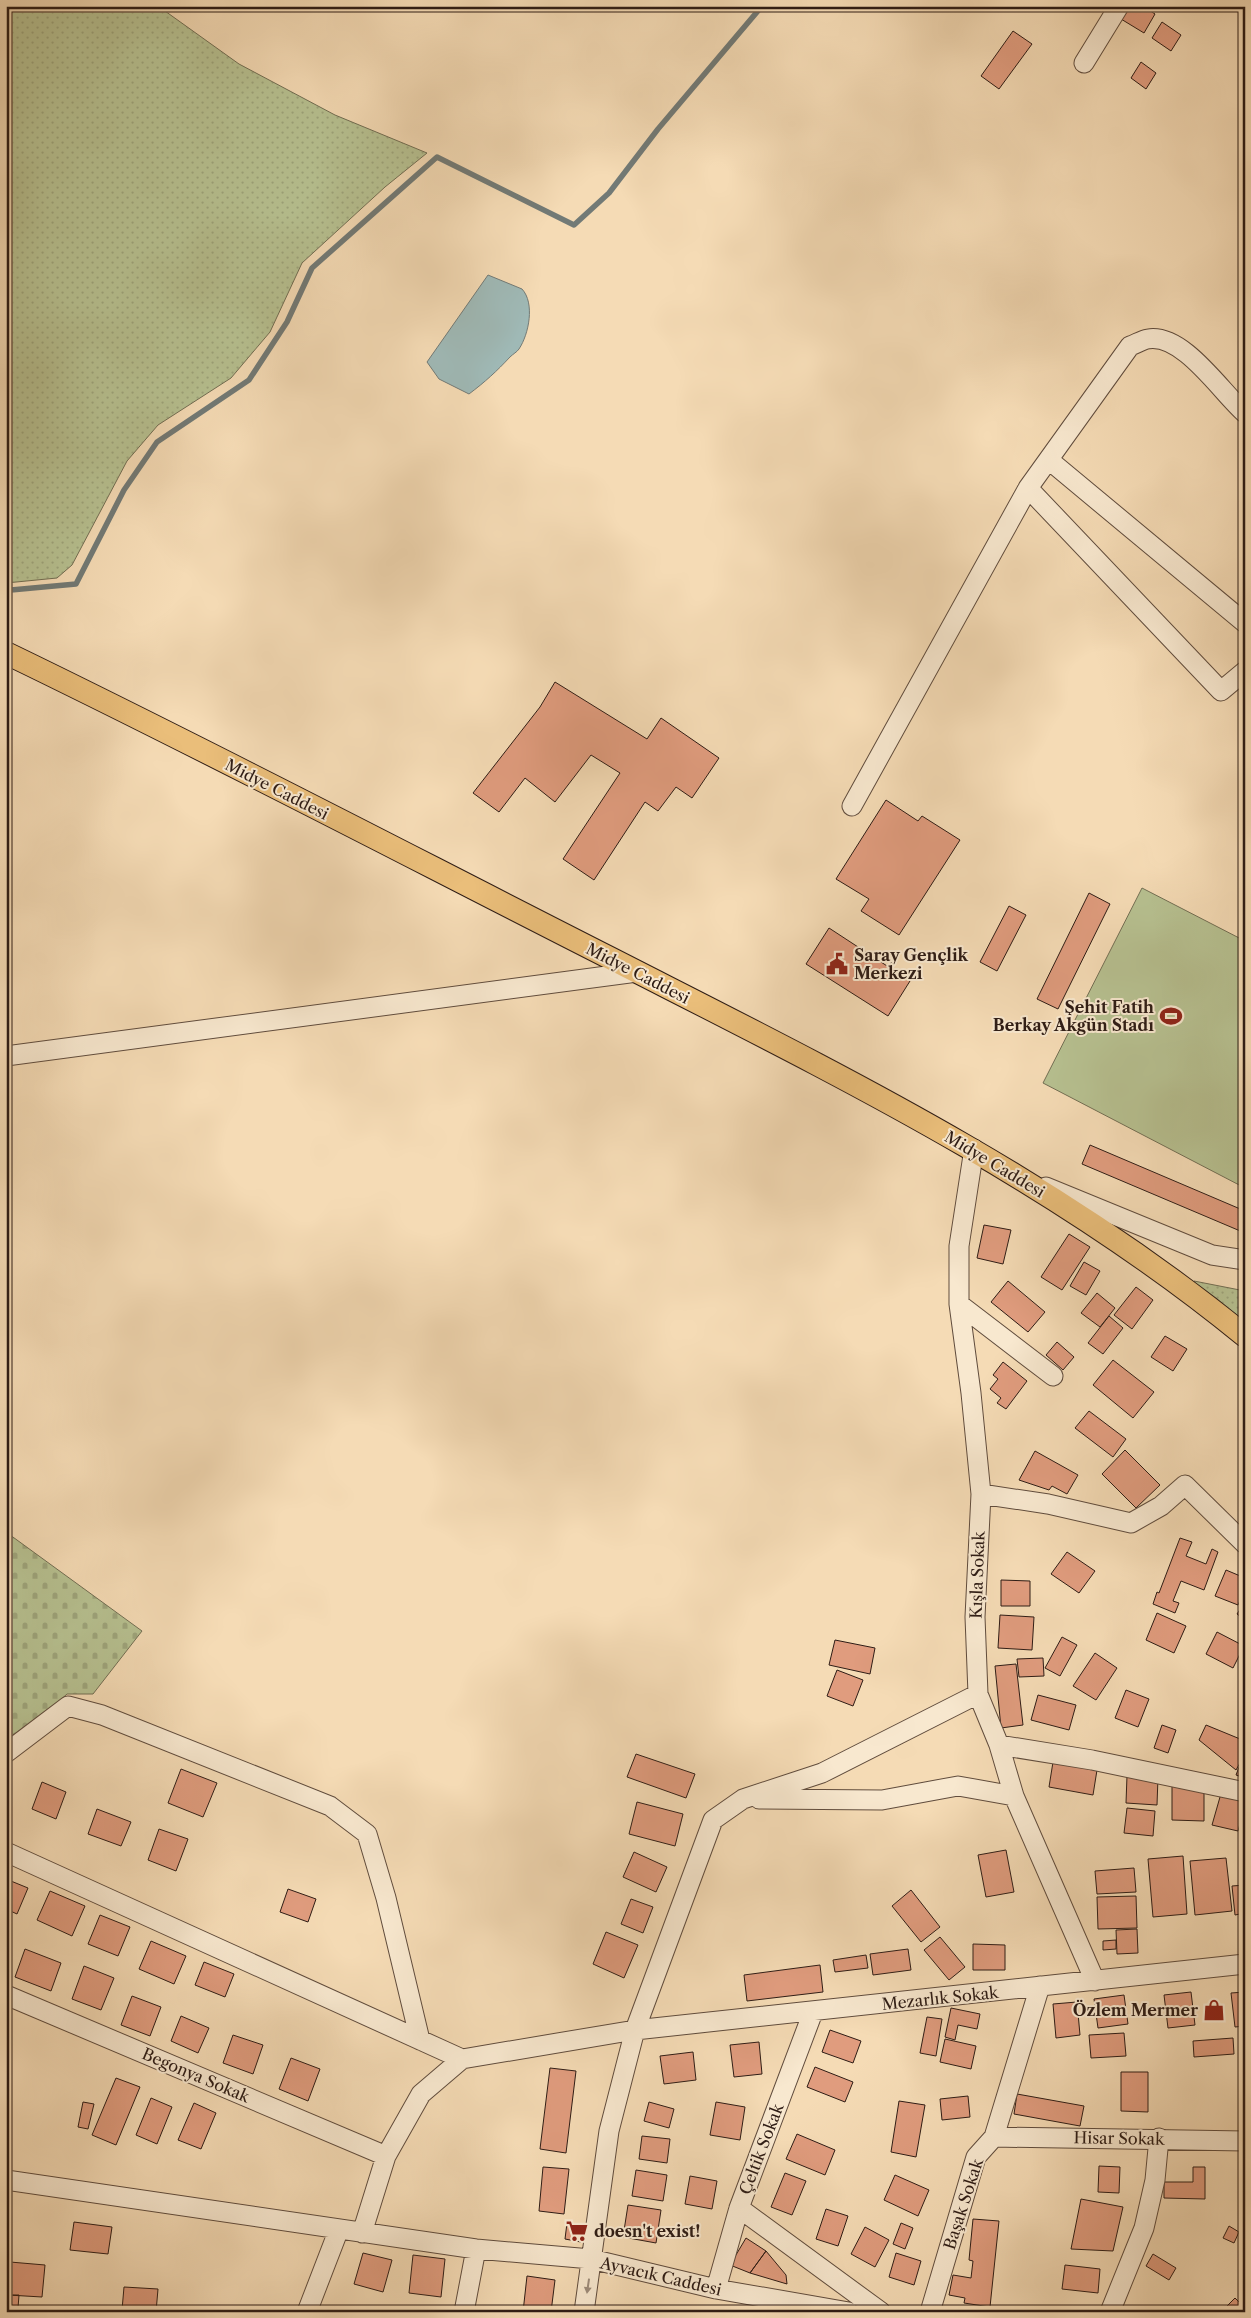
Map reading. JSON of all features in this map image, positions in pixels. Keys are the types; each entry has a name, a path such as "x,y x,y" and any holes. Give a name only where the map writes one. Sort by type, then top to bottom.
{"main road":[{"name":"Midye Caddesi","path":"6,652 145,720 637,972 835,1074 974,1149 1132,1250 1206,1304 1245,1336"}],"street":[{"path":"1084,63 1119,6"},
{"path":"852,806 1028,488 1130,346 1148,339 1163,339 1184,349 1245,413"},
{"path":"1049,460 1245,624"},
{"path":"1028,488 1222,691 1245,671"},
{"path":"6,1056 637,972"},
{"name":"Kışla Sokak","path":"974,1149 959,1246 959,1304 971,1392 981,1494 975,1617 978,1694 999,1745 1014,1796 1095,1980"},
{"path":"1019,1176 1212,1254 1245,1260"},
{"path":"959,1304 1053,1376"},
{"path":"981,1494 1048,1504 1131,1523 1161,1506 1184,1485 1245,1544"},
{"path":"584,2312 609,2131 635,2030 713,1820 742,1799 822,1773 978,1694"},
{"path":"6,1753 68,1706 102,1715 330,1806 367,1834 386,1898 420,2040"},
{"path":"999,1745 1092,1760 1245,1792"},
{"path":"742,1799 882,1800 958,1786 1014,1796"},
{"path":"6,1852 462,2059 421,2094 386,2156 362,2233"},
{"name":"Mezarlık Sokak","path":"462,2059 635,2030 1245,1964"},
{"name":"Başak Sokak","path":"930,2312 976,2157 994,2137 1040,1986"},
{"name":"Begonya Sokak","path":"6,1994 386,2156"},
{"name":"Çeltik Sokak","path":"716,2289 739,2208 813,2012"},
{"name":"Hisar Sokak","path":"994,2137 1245,2140"},
{"path":"1110,2312 1144,2228 1155,2180 1159,2138"},
{"name":"Ayvacık Caddesi","path":"6,2180 476,2249 591,2259 716,2289 849,2312"},
{"path":"739,2208 881,2312"},
{"path":"307,2312 339,2229"},
{"path":"464,2312 476,2249"}],"green space":[{"path":"6,6 158,6 239,64 335,115 427,153 385,187 302,263 270,332 231,378 158,425 127,461 72,565 57,578 6,583"},
{"name":"Şehit Fatih Berkay Akgün Stadı","path":"1142,888 1245,941 1245,1188 1043,1083"},
{"path":"1194,1281 1245,1291 1245,1321 1194,1284"},
{"path":"6,1532 142,1631 93,1694 67,1694 6,1749"}],"water":[{"path":"488,275 522,289 528,302 528,327 523,343 518,350 469,394 439,379 427,362"}],"building":[{"path":"1129,6 1143,6 1155,14 1144,33 1121,19"},
{"path":"1162,22 1181,35 1171,51 1152,38"},
{"path":"1013,31 1032,44 999,89 981,76"},
{"path":"1141,62 1156,73 1146,89 1131,78"},
{"path":"555,682 647,739 661,718 719,758 692,798 676,787 658,811 645,802 594,880 563,859 620,773 591,755 555,802 525,778 499,812 473,793 540,707"},
{"path":"886,800 918,821 922,816 960,840 899,935 861,911 869,899 836,879"},
{"path":"1089,893 1110,904 1058,1009 1037,999"},
{"path":"1009,906 1026,915 997,971 980,962"},
{"path":"829,928 910,981 888,1016 806,964"},
{"path":"1090,1145 1245,1211 1245,1233 1082,1164"},
{"path":"984,1225 1011,1230 1003,1264 977,1258"},
{"path":"1069,1234 1090,1247 1062,1290 1041,1277"},
{"path":"1084,1262 1100,1271 1086,1295 1070,1286"},
{"path":"1008,1281 1045,1312 1028,1332 991,1302"},
{"path":"1136,1287 1153,1300 1132,1329 1114,1315"},
{"path":"1097,1293 1115,1308 1100,1327 1081,1313"},
{"path":"1109,1316 1123,1328 1103,1354 1088,1343"},
{"path":"1165,1336 1187,1349 1173,1371 1151,1357"},
{"path":"1057,1342 1074,1357 1063,1370 1046,1355"},
{"path":"1113,1360 1154,1392 1133,1418 1093,1385"},
{"path":"1003,1362 1027,1381 1006,1409 997,1403 1001,1398 990,1389 998,1379 993,1375"},
{"path":"1089,1411 1126,1439 1113,1457 1075,1428"},
{"path":"1125,1450 1160,1485 1136,1508 1102,1474"},
{"path":"1035,1451 1078,1475 1067,1494 1052,1486 1049,1490 1019,1480"},
{"path":"1180,1538 1192,1542 1186,1556 1206,1564 1212,1549 1218,1552 1204,1590 1181,1581 1173,1601 1179,1603 1175,1613 1153,1604"},
{"path":"1067,1552 1095,1571 1079,1593 1051,1574"},
{"path":"1226,1570 1245,1578 1245,1588 1238,1605 1215,1596"},
{"path":"1001,1580 1030,1581 1030,1606 1001,1606"},
{"path":"1245,1602 1245,1620 1237,1614"},
{"path":"1157,1613 1186,1626 1174,1653 1146,1640"},
{"path":"1000,1615 1034,1617 1032,1650 998,1648"},
{"path":"1217,1632 1244,1646 1233,1668 1206,1654"},
{"path":"1062,1637 1077,1645 1060,1676 1045,1668"},
{"path":"835,1640 875,1648 870,1674 829,1665"},
{"path":"1095,1653 1117,1668 1096,1700 1073,1686"},
{"path":"1043,1658 1044,1676 1019,1677 1017,1659"},
{"path":"1016,1664 1023,1725 1001,1728 995,1666"},
{"path":"837,1670 863,1680 853,1706 827,1696"},
{"path":"1126,1690 1149,1699 1138,1727 1115,1718"},
{"path":"1038,1695 1076,1705 1069,1730 1031,1720"},
{"path":"1162,1725 1176,1730 1168,1753 1154,1748"},
{"path":"1206,1725 1245,1741 1245,1754 1236,1770 1199,1740"},
{"path":"636,1754 695,1774 686,1798 627,1777"},
{"path":"1053,1762 1097,1770 1093,1795 1049,1787"},
{"path":"1241,1762 1245,1764 1245,1778 1236,1775"},
{"path":"181,1769 217,1783 203,1817 168,1803"},
{"path":"1127,1776 1158,1777 1157,1805 1126,1803"},
{"path":"42,1782 66,1792 56,1819 32,1809"},
{"path":"1172,1784 1204,1784 1204,1821 1172,1820"},
{"path":"1222,1790 1245,1796 1245,1805 1238,1831 1212,1825"},
{"path":"637,1802 683,1814 675,1846 629,1834"},
{"path":"1127,1808 1155,1811 1153,1836 1124,1833"},
{"path":"97,1809 131,1822 121,1846 88,1834"},
{"path":"159,1829 188,1839 176,1871 148,1860"},
{"path":"1006,1850 1014,1892 986,1897 978,1855"},
{"path":"634,1852 667,1867 656,1892 623,1877"},
{"path":"1183,1856 1187,1914 1153,1917 1148,1859"},
{"path":"1226,1858 1232,1911 1195,1915 1190,1861"},
{"path":"1134,1868 1136,1892 1097,1894 1095,1871"},
{"path":"6,1879 28,1888 17,1914 6,1909"},
{"path":"1245,1885 1245,1913 1235,1915 1232,1886"},
{"path":"288,1889 316,1899 308,1922 280,1912"},
{"path":"911,1890 940,1927 921,1942 892,1906"},
{"path":"50,1891 85,1906 72,1936 37,1920"},
{"path":"1136,1896 1137,1928 1098,1929 1097,1897"},
{"path":"631,1899 653,1907 643,1933 621,1924"},
{"path":"100,1915 130,1927 118,1956 88,1944"},
{"path":"1137,1929 1138,1953 1117,1954 1116,1930"},
{"path":"606,1932 638,1945 624,1978 593,1964"},
{"path":"940,1937 965,1967 949,1980 924,1950"},
{"path":"1116,1940 1116,1949 1103,1950 1103,1941"},
{"path":"151,1941 186,1956 174,1984 139,1969"},
{"path":"973,1944 1005,1945 1005,1970 973,1970"},
{"path":"25,1949 61,1963 51,1991 15,1977"},
{"path":"908,1949 911,1970 873,1975 870,1954"},
{"path":"866,1955 868,1968 835,1972 833,1960"},
{"path":"204,1962 234,1974 225,1997 195,1985"},
{"path":"820,1965 823,1992 747,2001 744,1975"},
{"path":"84,1966 114,1978 101,2010 72,1999"},
{"path":"1191,1992 1195,2025 1168,2028 1164,1995"},
{"path":"1245,1992 1245,2026 1235,2027 1231,1993"},
{"path":"1124,1995 1128,2024 1098,2028 1094,1999"},
{"path":"132,1996 161,2007 150,2036 121,2025"},
{"path":"1077,2002 1080,2035 1056,2038 1053,2004"},
{"path":"951,2008 980,2014 977,2029 958,2025 955,2040 945,2037"},
{"path":"181,2016 209,2028 198,2053 171,2041"},
{"path":"927,2017 942,2019 936,2056 920,2053"},
{"path":"830,2030 861,2041 853,2063 822,2052"},
{"path":"1124,2033 1126,2056 1091,2058 1089,2035"},
{"path":"233,2035 263,2045 253,2074 223,2063"},
{"path":"1233,2038 1234,2054 1194,2057 1193,2041"},
{"path":"945,2039 976,2046 971,2069 940,2062"},
{"path":"759,2042 762,2074 734,2077 730,2045"},
{"path":"693,2052 696,2080 664,2084 660,2056"},
{"path":"291,2058 320,2069 308,2101 279,2089"},
{"path":"815,2067 853,2082 845,2102 807,2087"},
{"path":"550,2068 576,2071 566,2153 540,2149"},
{"path":"1121,2072 1148,2072 1148,2112 1121,2111"},
{"path":"116,2078 140,2087 116,2145 92,2135"},
{"path":"1017,2094 1084,2106 1080,2126 1014,2114"},
{"path":"968,2096 970,2117 942,2120 940,2099"},
{"path":"151,2098 172,2107 157,2144 136,2135"},
{"path":"899,2101 925,2105 916,2157 891,2152"},
{"path":"83,2102 94,2104 88,2129 78,2127"},
{"path":"649,2102 674,2109 669,2128 644,2121"},
{"path":"716,2102 745,2107 740,2140 710,2135"},
{"path":"194,2103 216,2113 201,2149 178,2140"},
{"path":"797,2134 835,2150 825,2175 786,2159"},
{"path":"642,2136 670,2139 667,2163 639,2159"},
{"path":"1099,2166 1120,2167 1119,2193 1098,2192"},
{"path":"543,2167 569,2169 564,2214 539,2211"},
{"path":"1193,2167 1205,2167 1205,2199 1164,2198 1164,2182 1193,2182"},
{"path":"636,2170 667,2175 663,2201 632,2196"},
{"path":"785,2173 806,2181 792,2215 771,2207"},
{"path":"895,2175 929,2190 918,2216 884,2200"},
{"path":"690,2176 717,2181 712,2209 685,2204"},
{"path":"1081,2199 1123,2207 1113,2251 1071,2249"},
{"path":"628,2205 661,2210 656,2243 623,2237"},
{"path":"826,2209 848,2216 838,2246 816,2239"},
{"path":"973,2219 999,2221 990,2307 964,2303 965,2298 949,2295 953,2275 971,2278 973,2261 969,2260"},
{"path":"74,2222 112,2227 108,2254 70,2250"},
{"path":"567,2223 584,2225 581,2242 565,2239"},
{"path":"901,2223 913,2228 905,2249 893,2244"},
{"path":"1229,2226 1239,2232 1234,2243 1223,2238"},
{"path":"865,2227 889,2240 875,2267 851,2254"},
{"path":"746,2238 766,2251 750,2273 730,2265"},
{"path":"766,2251 786,2275 787,2284 750,2273"},
{"path":"363,2253 392,2260 383,2292 354,2284"},
{"path":"896,2253 921,2261 914,2285 889,2277"},
{"path":"1153,2254 1176,2268 1169,2280 1146,2266"},
{"path":"413,2255 445,2259 441,2297 409,2293"},
{"path":"10,2262 45,2265 42,2297 8,2295"},
{"path":"1065,2265 1100,2269 1098,2293 1062,2289"},
{"path":"527,2276 555,2280 551,2312 523,2312"},
{"path":"6,2278 9,2279 8,2295 19,2295 18,2308 6,2307"},
{"path":"124,2287 158,2289 156,2312 122,2310"},
{"path":"1235,2298 1244,2307 1240,2312 1221,2312"}],"waterway":[{"path":"6,594 11,590 76,584 124,490 157,442 249,380 287,322 312,268 437,157 574,225 609,193 658,129 762,6"}],"place":[{"name":"Saray Gençlik Merkezi","path":"837,964"},
{"name":"Şehit Fatih Berkay Akgün Stadı","path":"1171,1016"},
{"name":"Özlem Mermer","path":"1214,2010"},
{"name":"doesn't exist!","path":"577,2231"}]}
